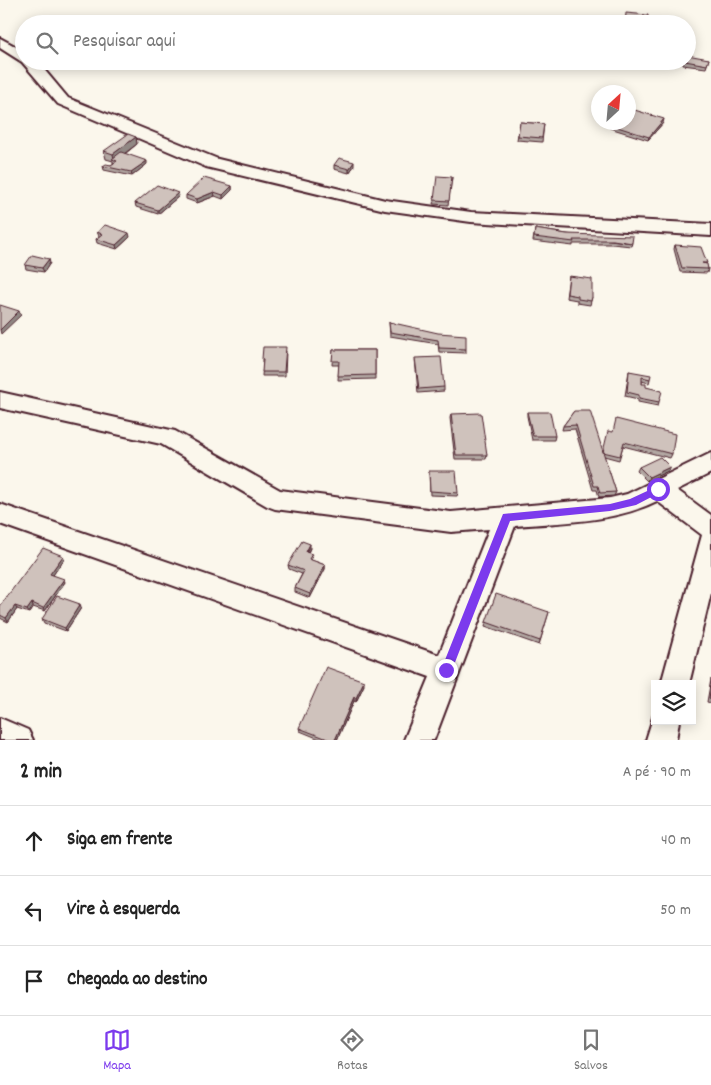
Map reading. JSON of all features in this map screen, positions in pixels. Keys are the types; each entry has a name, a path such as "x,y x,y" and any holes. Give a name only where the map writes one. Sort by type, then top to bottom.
{"street":[{"path":"0,42 15,52"},
{"path":"36,70 62,101 212,163 385,205 471,217 711,230"},
{"path":"0,400 167,437 275,499 451,522 610,508 632,502 711,462"},
{"path":"658,489 711,528"},
{"path":"0,514 446,670"},
{"path":"419,740 506,517"},
{"path":"676,680 711,540"},
{"path":"661,740 664,725"},
{"path":"0,732 18,740"}],"building":[{"path":"626,13 648,15 626,15"},
{"path":"696,57 709,59 707,65 696,63"},
{"path":"636,110 664,119 649,137 627,130 636,130"},
{"path":"520,122 544,124 542,138 518,136"},
{"path":"128,134 136,137 113,154 104,151"},
{"path":"121,152 147,161 131,172 103,166 106,164 111,165 117,161 112,159"},
{"path":"339,158 354,162 349,169 334,165"},
{"path":"437,176 452,177 449,201 434,200"},
{"path":"204,178 232,186 223,195 214,192 197,199 186,195"},
{"path":"157,185 178,193 158,210 135,203"},
{"path":"105,225 129,233 116,245 96,239 102,234 97,232"},
{"path":"535,229 567,234 633,236 632,243 613,240 573,240 574,242 534,237"},
{"path":"675,245 701,247 707,263 702,263 707,264 708,269 682,268"},
{"path":"32,255 49,259 42,268 25,265"},
{"path":"569,276 592,279 591,301 578,299 578,296 567,294"},
{"path":"0,305 19,311 0,330"},
{"path":"389,322 438,333 466,335 466,349 439,348 438,340 390,332"},
{"path":"263,347 286,347 284,372 262,372"},
{"path":"333,350 375,350 375,375 338,376 339,361 332,361"},
{"path":"441,357 444,387 419,389 415,358"},
{"path":"629,371 651,375 650,379 642,377 642,384 646,384 646,387 662,391 659,402 639,398 639,395 627,392"},
{"path":"574,411 590,411 616,492 600,493 598,486 594,486 576,425 563,426"},
{"path":"527,412 550,412 555,436 533,436"},
{"path":"481,413 487,455 456,455 451,414"},
{"path":"616,419 675,434 672,454 624,442 620,456 603,452 608,431 613,432"},
{"path":"660,457 670,467 649,477 639,467"},
{"path":"429,471 456,471 458,493 430,491"},
{"path":"302,541 310,544 306,552 312,554 309,559 325,565 310,594 295,588 304,571 288,565"},
{"path":"43,548 63,556 50,574 64,579 43,608 32,603 27,610 15,606 6,618 0,615 0,606"},
{"path":"496,594 549,612 540,641 486,622"},
{"path":"57,596 80,604 65,628 42,619"},
{"path":"326,667 364,681 356,698 354,697 335,740 330,740 299,728"}],"route":[{"path":"446,670 506,517 610,508 632,502 658,489"}]}
